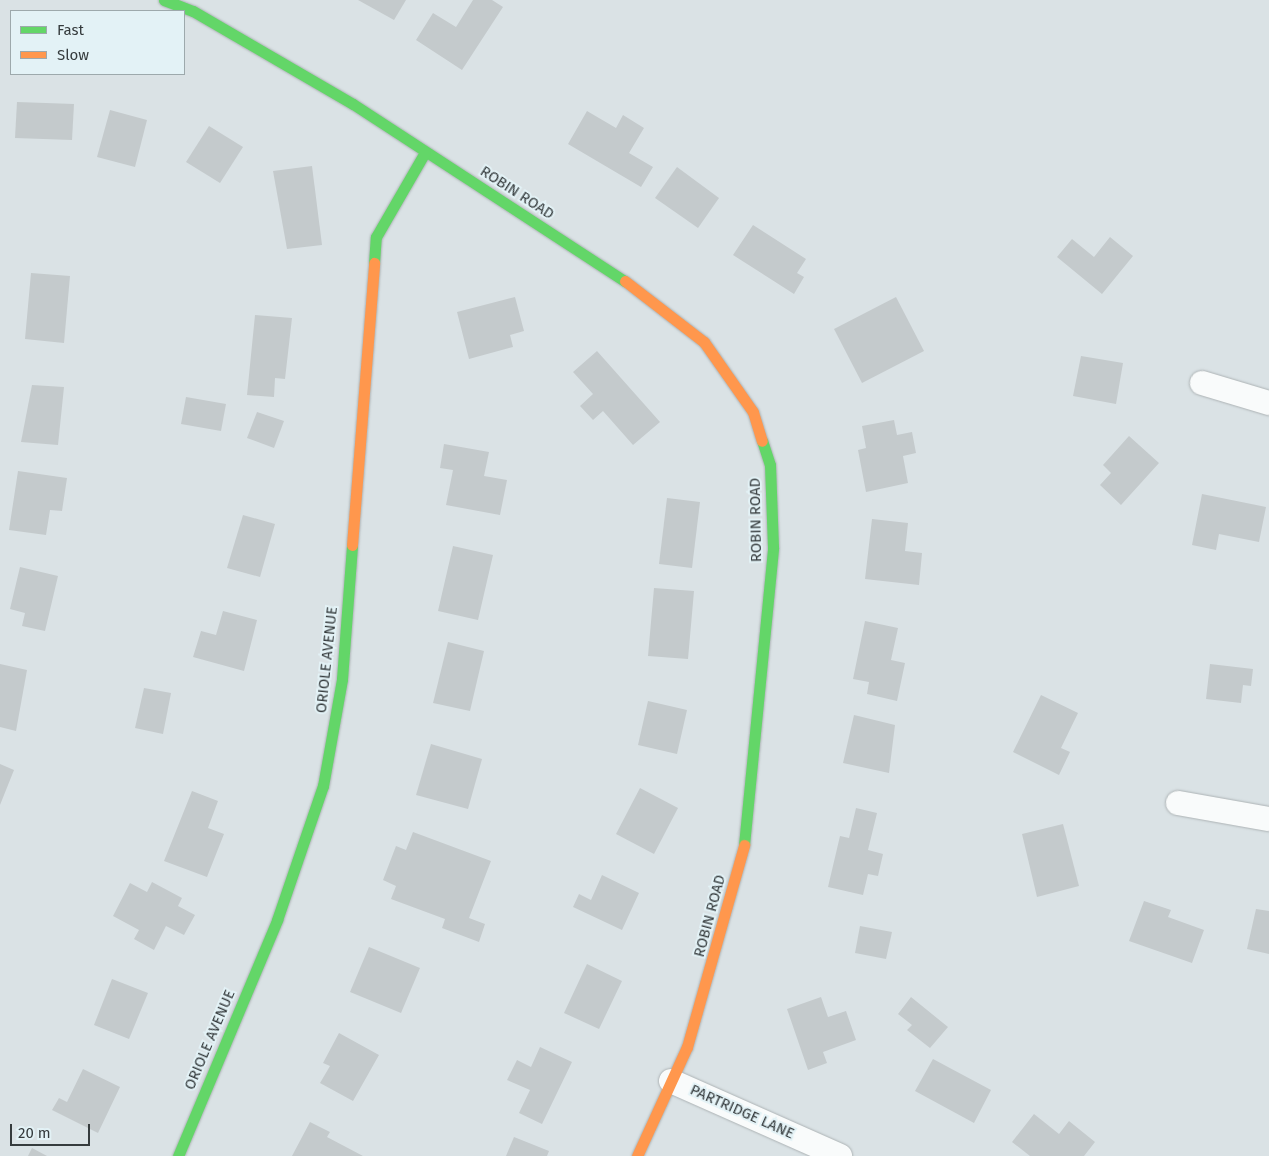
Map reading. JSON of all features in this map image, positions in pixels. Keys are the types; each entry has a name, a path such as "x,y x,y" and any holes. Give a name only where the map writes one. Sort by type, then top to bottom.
{"street":[{"name":"ROBIN ROAD","path":"164,0 183,10"},
{"name":"ROBIN ROAD","path":"185,11 272,56 425,152 680,319 740,388 763,438 773,492 773,547 748,832 696,1019 671,1081 637,1156"},
{"name":"ORIOLE AVENUE","path":"178,1156 277,920 323,786 342,680 376,237 405,180 425,152"},
{"path":"1202,383 1269,403"},
{"path":"1178,803 1269,819"},
{"name":"PARTRIDGE LANE","path":"671,1081 840,1156"}],"building":[{"path":"358,0 406,0 394,20"},
{"path":"473,0 492,0 503,7 462,70 416,40 433,13 456,27"},
{"path":"17,102 74,104 72,140 15,138"},
{"path":"110,110 147,120 135,167 97,157"},
{"path":"587,111 616,128 623,115 644,128 629,153 653,167 641,187 568,144"},
{"path":"209,126 243,147 220,183 186,162"},
{"path":"312,166 322,245 287,249 273,171"},
{"path":"677,167 719,198 698,228 655,198"},
{"path":"753,225 806,259 797,273 804,277 794,294 733,255"},
{"path":"1110,237 1133,256 1102,294 1057,257 1072,239 1094,257"},
{"path":"31,273 70,276 64,343 25,339"},
{"path":"515,297 524,331 510,335 513,347 469,359 457,312"},
{"path":"896,297 924,351 862,383 834,329"},
{"path":"255,315 292,318 285,379 275,378 274,397 247,395"},
{"path":"597,351 660,422 633,445 603,411 593,420 580,406 593,394 573,372"},
{"path":"1081,356 1123,363 1116,404 1073,396"},
{"path":"32,385 64,387 58,445 21,442"},
{"path":"186,397 226,404 221,431 181,424"},
{"path":"257,412 284,421 274,448 247,438"},
{"path":"894,420 897,435 912,432 916,453 903,456 908,483 866,492 858,450 866,448 862,426"},
{"path":"1129,436 1159,463 1121,505 1100,485 1111,473 1103,465"},
{"path":"444,444 489,452 484,476 507,480 500,515 446,505 453,470 440,468"},
{"path":"18,471 67,478 62,511 50,510 46,535 9,530"},
{"path":"1202,494 1266,507 1259,542 1219,534 1216,550 1192,545"},
{"path":"667,498 700,502 692,568 659,564"},
{"path":"243,515 275,524 260,577 227,568"},
{"path":"872,519 908,523 905,551 922,553 919,585 865,579"},
{"path":"453,546 493,555 478,620 438,611"},
{"path":"20,567 58,576 45,631 22,626 25,613 10,609"},
{"path":"654,588 694,591 688,659 648,656"},
{"path":"223,611 257,620 244,671 193,657 201,631 216,635"},
{"path":"865,621 898,628 891,660 905,663 897,701 867,694 869,682 853,679"},
{"path":"448,642 484,651 470,711 433,703"},
{"path":"0,664 27,670 16,731 0,727"},
{"path":"1210,664 1253,669 1251,686 1243,685 1241,703 1206,699"},
{"path":"144,688 171,693 163,734 135,728"},
{"path":"1041,695 1078,713 1061,748 1070,752 1059,775 1013,752"},
{"path":"648,701 687,710 677,754 638,745"},
{"path":"854,715 895,725 889,773 843,763"},
{"path":"431,744 482,759 468,809 416,795"},
{"path":"0,764 14,770 0,805"},
{"path":"640,788 678,808 654,854 616,834"},
{"path":"192,791 218,801 208,828 224,834 207,877 164,861"},
{"path":"856,808 877,813 868,850 883,854 878,876 868,874 863,895 828,887 840,836 849,838"},
{"path":"1063,824 1079,886 1037,897 1022,834"},
{"path":"413,832 491,861 469,918 485,924 479,942 442,928 445,919 391,899 396,886 383,880 396,846 406,850"},
{"path":"602,875 639,893 622,930 573,907 579,894 591,900"},
{"path":"152,882 182,898 178,906 195,915 184,935 166,926 154,950 134,939 139,930 113,916 130,883 147,892"},
{"path":"1144,901 1171,910 1168,917 1204,930 1192,963 1129,941"},
{"path":"1256,909 1269,911 1269,954 1247,949"},
{"path":"860,926 892,932 886,959 855,953"},
{"path":"369,947 420,968 401,1013 350,992"},
{"path":"587,964 622,981 599,1029 564,1013"},
{"path":"112,979 148,993 129,1039 94,1025"},
{"path":"821,997 828,1017 846,1011 856,1040 823,1052 827,1063 808,1070 787,1009"},
{"path":"911,997 948,1027 930,1048 907,1030 912,1025 898,1014"},
{"path":"339,1033 379,1055 353,1101 320,1083 330,1066 323,1063"},
{"path":"540,1047 572,1062 542,1124 519,1113 530,1090 507,1080 517,1060 531,1067"},
{"path":"933,1059 991,1090 974,1123 915,1091"},
{"path":"83,1069 120,1087 98,1133 52,1110 59,1098 67,1102"},
{"path":"1034,1114 1059,1134 1069,1121 1095,1142 1084,1156 1030,1156 1012,1142"},
{"path":"310,1122 330,1132 327,1137 363,1156 292,1156"},
{"path":"514,1137 549,1151 547,1156 506,1156"},
{"path":"32,1148 47,1156 28,1156"}],"traffic: fast":[{"path":"164,0 193,11 353,104 625,281"},
{"path":"374,263 376,237 425,152"},
{"path":"744,845 773,547 770,465 762,441"},
{"path":"178,1156 277,920 323,786 342,679 352,545"}],"traffic: slow":[{"path":"352,545 374,263"},
{"path":"625,281 704,342 753,412 762,441"},
{"path":"637,1156 687,1047 744,845"}]}
